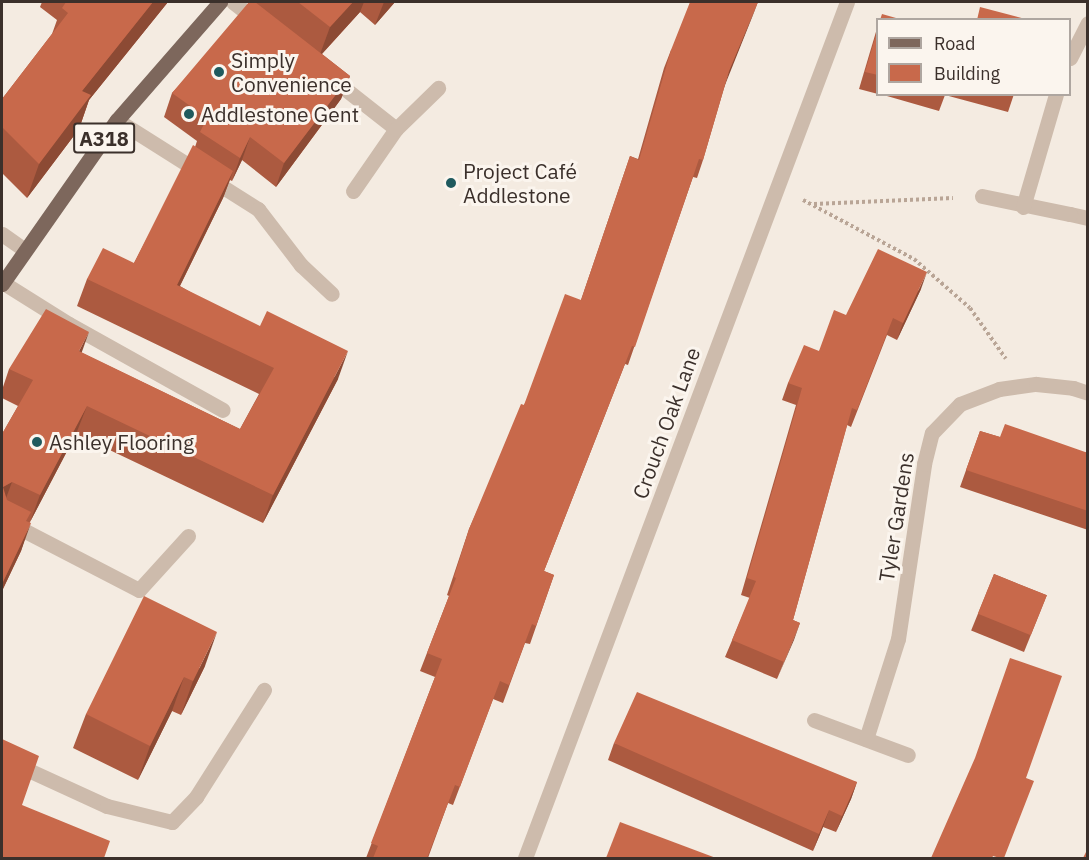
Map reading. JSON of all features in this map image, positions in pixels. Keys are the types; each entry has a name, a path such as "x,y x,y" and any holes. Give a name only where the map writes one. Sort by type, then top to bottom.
{"main road":[{"name":"A318","path":"2,283 117,120 220,2"}],"street":[{"path":"233,2 269,30"},
{"name":"Crouch Oak Lane","path":"525,858 846,2"},
{"path":"1071,56 1088,23"},
{"path":"314,65 396,129"},
{"path":"353,191 396,129 438,88"},
{"path":"1023,207 1055,96"},
{"path":"117,120 258,209 301,265 332,294"},
{"path":"982,196 1023,207 1088,218"},
{"path":"2,234 25,250"},
{"path":"2,283 69,324 222,410"},
{"name":"Tyler Gardens","path":"866,739 898,639 924,464 932,433 960,404 999,389 1026,386 1073,387 1088,393"},
{"path":"2,519 139,590 188,536"},
{"path":"2,758 107,806 172,822 196,797 264,690"},
{"path":"814,720 908,755"}],"path":[{"path":"982,196 813,204 914,259 970,308 1026,386"}],"building":[{"path":"66,2 153,2 82,91 91,95 39,164 2,127 2,99 68,13 62,8"},
{"path":"249,2 255,2 350,76 284,163 250,137 240,158 200,132 207,118 172,93"},
{"path":"298,2 353,2 330,27"},
{"path":"690,2 758,2 729,71 703,160 699,159 635,347 632,346 544,571 554,575 536,626 532,624 509,685 500,681 460,787 455,785 427,858 373,858 378,846 371,843 442,659 427,653 456,578 454,577 469,529 521,404 524,405 565,294 581,300 630,156 639,160 671,50"},
{"path":"980,7 1021,18 977,18"},
{"path":"882,14 896,18 881,18"},
{"path":"876,35 876,75 865,72"},
{"path":"193,145 233,171 177,285 260,326 267,311 348,351 273,495 87,406 40,495 12,482 3,487 7,500 31,512 26,521 31,523 2,584 2,434 33,380 9,369 46,309 89,332 79,351 240,429 274,368 87,279 103,248 134,263"},
{"path":"878,249 927,272 903,323 893,318 857,410 852,408 793,620 800,623 784,662 732,640 756,581 747,578 802,388 788,383 804,345 819,351 834,310 846,315"},
{"path":"1005,424 1088,453 1088,511 966,470 980,431 1000,437"},
{"path":"994,574 1047,595 1031,635 978,614"},
{"path":"144,596 217,632 193,681 184,677 150,746 86,714"},
{"path":"1010,658 1062,676 1026,778 1034,781 1004,858 993,856 992,858 931,858 975,758"},
{"path":"637,692 857,782 842,816 829,810 819,834 614,743"},
{"path":"2,739 39,756 22,805 110,841 104,858 2,858"},
{"path":"620,822 716,858 606,858"},
{"path":"1088,848 1088,858 1083,858"}],"place":[{"name":"Simply Convenience","path":"219,72"},
{"name":"Addlestone Gent","path":"189,114"},
{"name":"Project Café Addlestone","path":"451,183"},
{"name":"Ashley Flooring","path":"37,442"}]}
